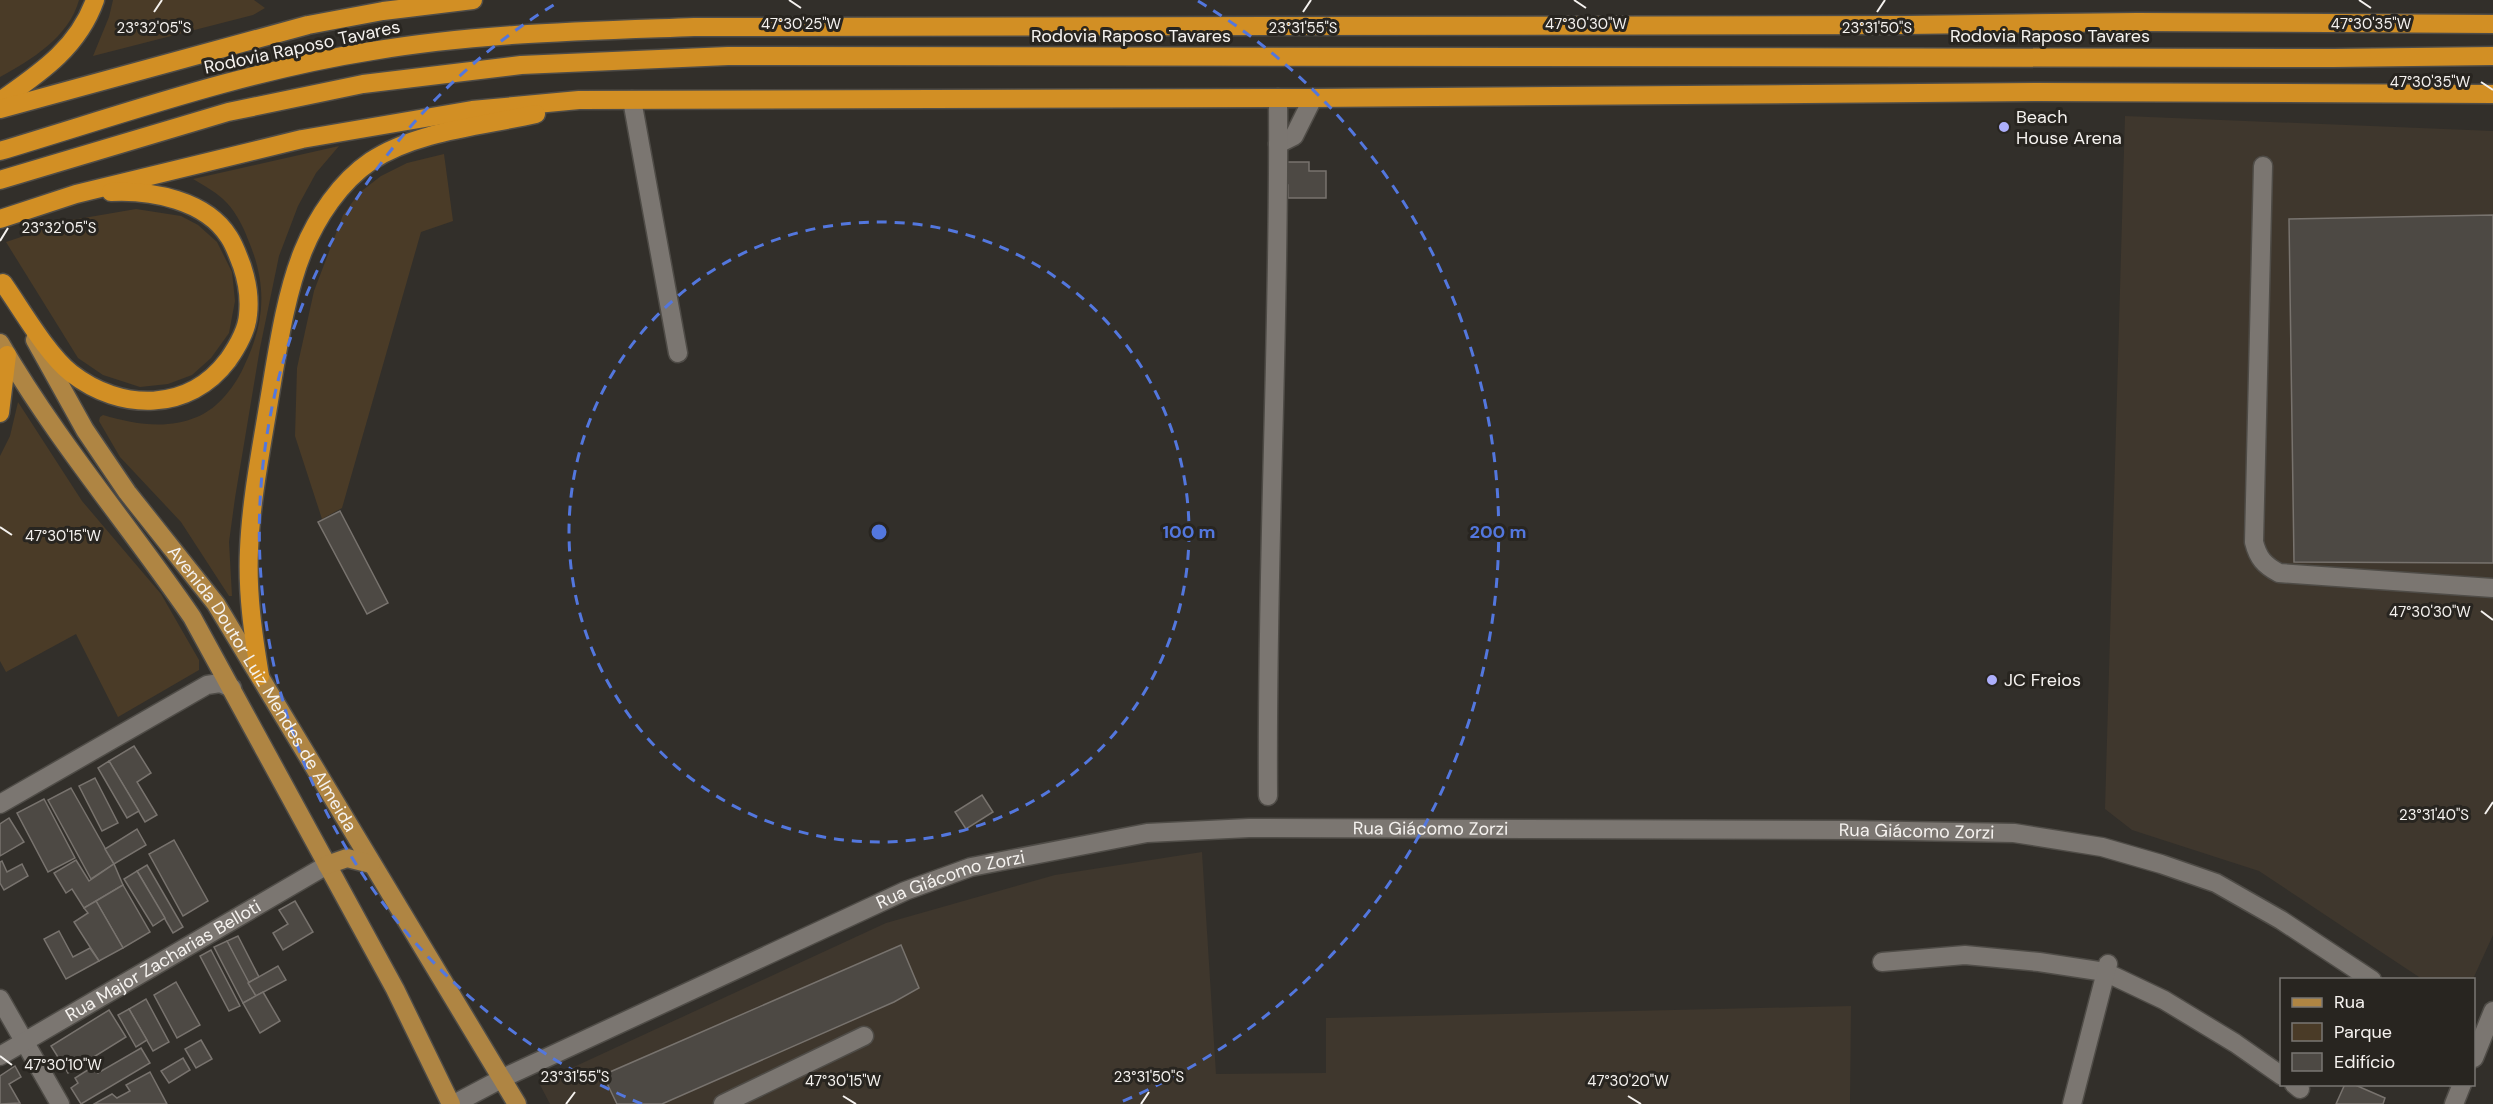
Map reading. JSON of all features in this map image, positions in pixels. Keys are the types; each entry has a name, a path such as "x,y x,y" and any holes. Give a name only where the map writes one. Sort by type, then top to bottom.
{"highway":[{"path":"0,101 62,56 80,34 95,0"},
{"path":"0,109 308,26 383,11 473,0"},
{"name":"Rodovia Raposo Tavares","path":"0,151 227,82 372,51 524,33 693,27 1894,26 2137,22 2493,24"},
{"name":"Rodovia Raposo Tavares","path":"0,180 228,112 363,84 521,65 728,56 2334,58 2493,56"},
{"path":"0,219 76,194 302,139 472,110 608,100 1313,98 2028,92 2493,94"},
{"path":"260,676 249,606 249,549 256,476 280,333 302,252 316,223 352,176 372,161 416,140 608,100"},
{"path":"1,281 56,358 71,373 101,390 120,398 155,401 189,393 217,374 237,347 248,316 247,282 228,235 214,220 197,208 161,196 119,191 76,194"},
{"path":"0,413 4,349"}],"main road":[{"name":"Avenida Doutor Luiz Mendes de Almeida","path":"1,281 85,430 127,492 216,604 517,1104"},
{"name":"Avenida Doutor Luiz Mendes de Almeida","path":"4,349 73,456 154,562 192,617 395,989 453,1104"},
{"path":"327,865 347,858 371,864"}],"street":[{"path":"1268,796 1270,528 1278,324 1278,98"},
{"path":"1278,144 1294,136 1313,98"},
{"path":"632,100 678,353"},
{"path":"2263,166 2254,542 2258,557 2267,567 2279,573 2493,588"},
{"path":"0,804 207,685 220,683 232,688"},
{"name":"Rua Giácomo Zorzi","path":"453,1104 503,1078 905,891 971,867 1147,832 1273,828 1853,830 2014,833 2102,847 2216,883 2281,920 2369,978"},
{"name":"Rua Major Zacharias Belloti","path":"0,1056 327,865"},
{"path":"1882,962 1965,955 2106,968 2235,1043 2280,1075"},
{"path":"2072,1104 2106,968"},
{"path":"0,999 60,1104"},
{"path":"2475,1050 2493,1011"},
{"path":"723,1104 864,1036"},
{"path":"2454,1104 2461,1086"}],"shaded area":[{"path":"2125,116 2493,131 2493,935 2473,978 2420,978 2259,871 2132,830 2105,809"},
{"path":"1202,852 1216,1074 1326,1073 1326,1018 1851,1006 1850,1104 550,1104 539,1083 886,923 1055,875"}],"green space":[{"path":"0,0 79,0 67,25 58,36 36,55 0,77"},
{"path":"113,0 254,0 265,8 253,15 93,56 109,17"},
{"path":"339,146 316,173 298,206 279,256 260,348 235,498 229,542 232,596 229,596 181,522 120,457 99,421 103,415 150,424 174,423 197,417 213,408 232,388 252,348 257,332 261,301 261,286 254,254 243,227 231,207 216,193 193,179"},
{"path":"444,154 453,221 421,232 342,508 322,519 295,436 297,368 314,291 343,215 359,193 381,176 407,163"},
{"path":"136,209 181,216 198,225 217,242 232,272 235,301 229,333 211,358 192,375 168,384 140,387 103,375 78,358 6,242 72,220"},
{"path":"18,402 82,501 161,594 199,660 199,670 118,717 76,634 6,672 0,661 0,456 10,436"}],"building":[{"path":"1272,162 1309,162 1309,171 1326,171 1326,198 1288,198 1288,185 1272,185"},
{"path":"2493,215 2493,563 2294,562 2289,219"},
{"path":"340,511 388,603 367,614 318,522"},
{"path":"134,746 151,773 137,782 157,815 145,822 109,761"},
{"path":"109,761 139,811 127,818 98,768"},
{"path":"95,778 118,823 102,831 79,786"},
{"path":"71,788 114,864 91,879 48,800"},
{"path":"982,795 993,812 966,829 955,812"},
{"path":"44,799 75,858 48,872 17,813"},
{"path":"9,818 24,842 0,856 0,824"},
{"path":"137,829 146,845 114,864 105,849"},
{"path":"174,840 208,901 183,916 149,854"},
{"path":"76,860 89,881 114,864 123,885 84,908 72,889 66,893 54,873"},
{"path":"2,861 7,872 22,864 28,876 4,890 0,883 0,862"},
{"path":"147,865 183,927 173,933 137,871"},
{"path":"137,871 165,918 153,926 124,879"},
{"path":"123,885 150,932 123,948 96,901"},
{"path":"96,901 123,948 99,961 74,922 88,913 84,908"},
{"path":"295,901 313,932 283,950 273,933 288,924 279,910"},
{"path":"59,931 73,957 90,948 99,961 66,979 44,939"},
{"path":"238,936 259,977 248,983 227,941"},
{"path":"227,941 256,996 243,1003 214,947"},
{"path":"901,945 919,988 894,1002 662,1104 617,1104 603,1075"},
{"path":"211,950 240,1006 229,1011 200,956"},
{"path":"278,966 286,980 256,996 248,983"},
{"path":"176,982 200,1025 177,1038 154,995"},
{"path":"263,992 280,1021 260,1033 243,1003"},
{"path":"146,999 169,1042 153,1051 129,1009"},
{"path":"129,1009 147,1040 136,1047 118,1015"},
{"path":"109,1010 126,1037 68,1073 51,1046"},
{"path":"201,1040 212,1059 196,1068 185,1049"},
{"path":"141,1048 150,1063 81,1104 71,1088 78,1083 75,1078 94,1066 98,1073"},
{"path":"183,1058 190,1070 169,1083 161,1071"},
{"path":"15,1066 21,1077 9,1084 20,1103 0,1104 0,1076"},
{"path":"150,1072 167,1104 94,1104 112,1094 117,1098 130,1091 126,1085"},
{"path":"2344,1086 2358,1086 2385,1098 2383,1104 2336,1104"}],"place":[{"name":"Beach House Arena","path":"2004,127"},
{"name":"JC Freios","path":"1992,680"}]}
